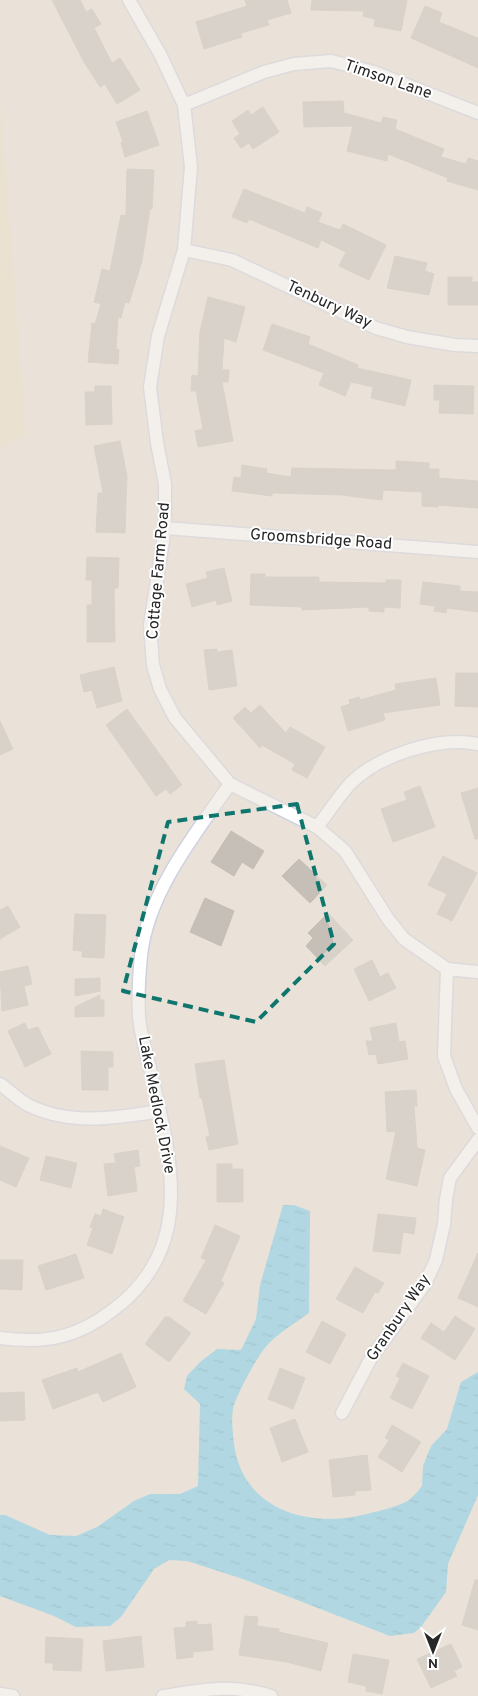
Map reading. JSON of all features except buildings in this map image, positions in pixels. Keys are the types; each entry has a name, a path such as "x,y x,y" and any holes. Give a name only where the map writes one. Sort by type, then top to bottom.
{"street":[{"name":"Cottage Farm Road","path":"128,0 160,54 184,104 190,167 184,250 158,336 150,388 157,443 165,484 165,528 150,625 153,665 160,689 175,718 230,784 317,827 345,851 388,919 404,939 447,969 478,972"},
{"name":"Timson Lane","path":"184,104 264,72 294,64 331,61 374,72 478,113"},
{"name":"Tenbury Way","path":"184,250 232,260 376,328 407,337 455,345 478,346"},
{"name":"Groomsbridge Road","path":"165,528 478,552"},
{"path":"317,827 351,784 381,762 419,747 467,741 478,744"},
{"name":"Lake Medlock Drive","path":"0,1338 55,1339 78,1333 100,1320 141,1287 158,1258 166,1238 171,1206 171,1164 139,1017 140,956 146,923 167,880 230,784"},
{"path":"447,969 444,1056 456,1089 478,1128"},
{"path":"0,1084 28,1105 74,1119 112,1118 160,1111"},
{"name":"Granbury Way","path":"342,1412 371,1358 425,1284 436,1260 450,1178 478,1140"},
{"path":"170,1695 206,1688 234,1688 271,1696"},
{"path":"0,1694 13,1696"}],"highlighted area":[{"path":"297,804 334,944 256,1022 123,991 168,822"}],"shaded area":[{"path":"0,98 26,435 0,448"}],"water":[{"path":"283,1205 294,1205 310,1211 309,1313 280,1334 264,1349 242,1387 232,1413 234,1444 239,1466 249,1483 262,1497 278,1508 297,1515 337,1519 377,1511 409,1500 422,1486 423,1466 431,1446 447,1429 461,1382 478,1372 478,1495 448,1564 446,1592 421,1627 414,1633 390,1636 243,1579 187,1561 169,1560 154,1569 121,1617 110,1626 76,1627 54,1616 0,1596 0,1515 5,1515 50,1535 76,1536 97,1527 134,1501 150,1494 180,1494 198,1486 200,1404 184,1389 187,1376 200,1362 217,1349 241,1350 256,1319 260,1285"}]}
